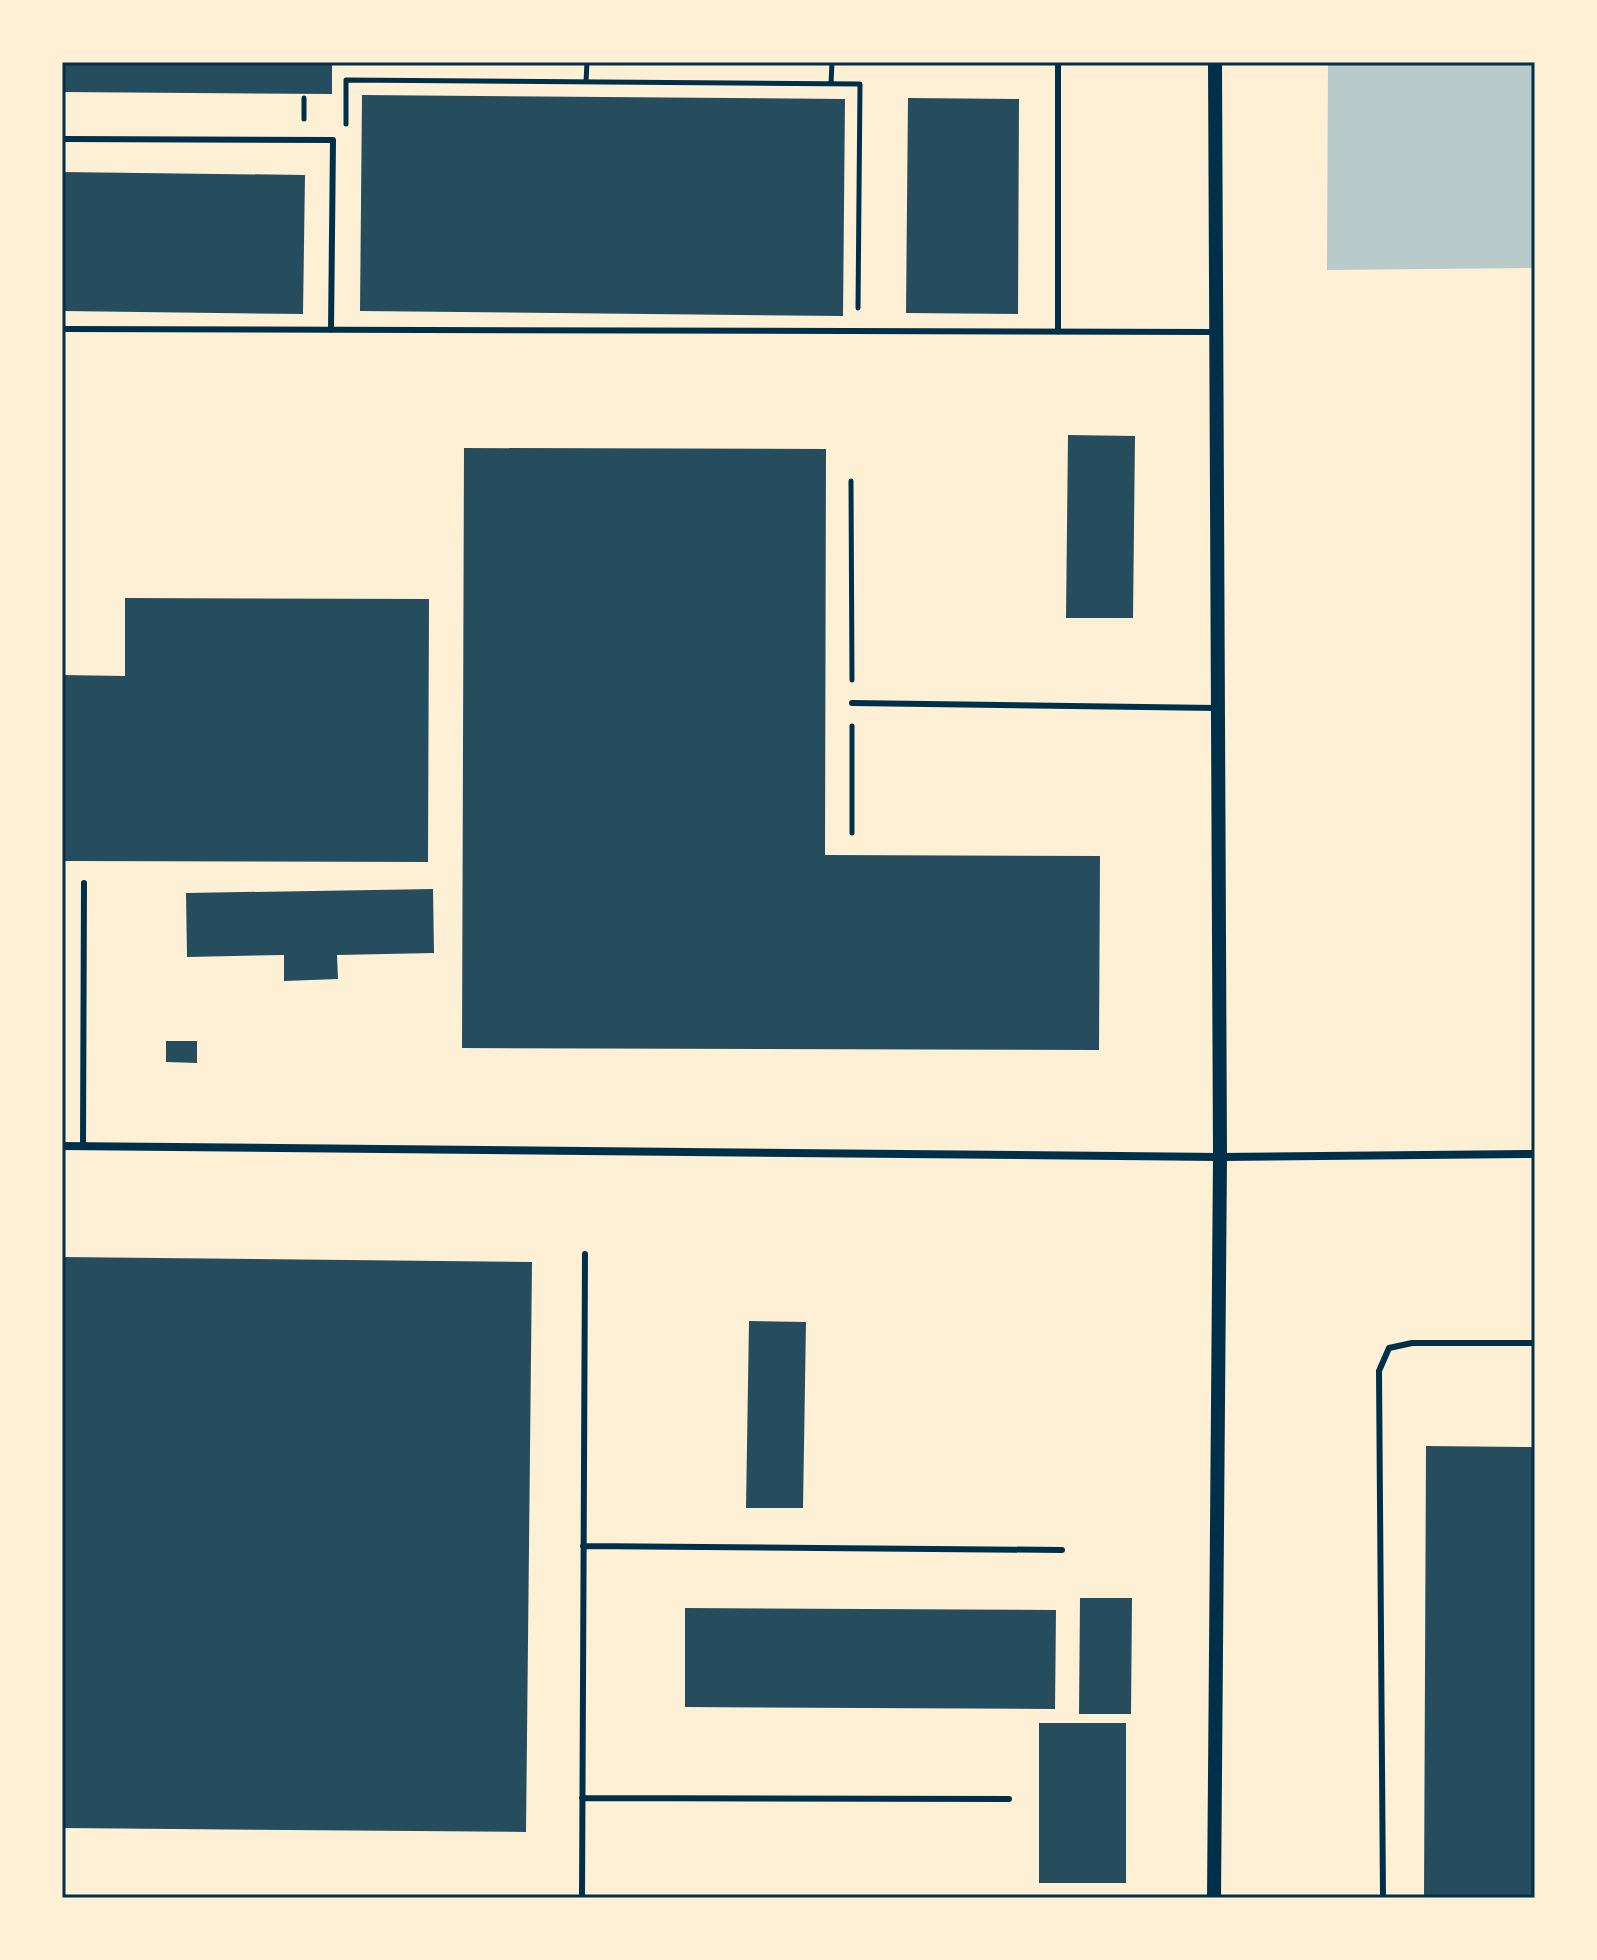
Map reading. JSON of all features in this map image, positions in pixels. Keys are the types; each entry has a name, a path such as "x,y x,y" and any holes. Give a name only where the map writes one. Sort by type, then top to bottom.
{"street":[{"path":"1214,1898 1220,1157 1215,62"},
{"path":"62,1146 1220,1157 1535,1154"}],"lane":[{"path":"1058,62 1058,332"},
{"path":"62,139 333,140 331,330"},
{"path":"62,329 1216,332"},
{"path":"852,703 1217,708"},
{"path":"83,1146 84,883"},
{"path":"582,1898 585,1254"},
{"path":"1383,1898 1379,1371 1389,1348 1412,1343 1535,1343"},
{"path":"583,1546 1062,1550"},
{"path":"582,1798 1009,1799"}],"path":[{"path":"586,82 587,62"},
{"path":"831,84 832,62"},
{"path":"333,140 345,140 346,80 860,84 858,331"},
{"path":"851,481 852,833"}],"shaded area":[{"path":"1328,62 1535,62 1535,268 1327,270"}],"building":[{"path":"62,62 332,62 332,94 62,92"},
{"path":"362,95 845,99 843,316 360,311"},
{"path":"908,98 1019,99 1018,314 906,313"},
{"path":"62,172 305,175 303,314 62,311"},
{"path":"1068,435 1135,436 1133,618 1066,618"},
{"path":"464,448 826,449 825,855 1100,856 1099,1050 462,1048"},
{"path":"125,598 429,599 428,862 62,861 62,675 125,676"},
{"path":"433,889 434,953 337,955 338,979 284,981 284,955 187,957 186,893"},
{"path":"166,1041 197,1041 197,1063 166,1062"},
{"path":"62,1257 532,1262 526,1832 62,1828"},
{"path":"749,1321 806,1322 803,1508 746,1508"},
{"path":"1426,1446 1535,1447 1535,1898 1424,1898"},
{"path":"1080,1598 1132,1598 1131,1714 1079,1714"},
{"path":"685,1608 1056,1610 1055,1709 685,1707"},
{"path":"1039,1723 1126,1723 1126,1883 1039,1883"}]}
